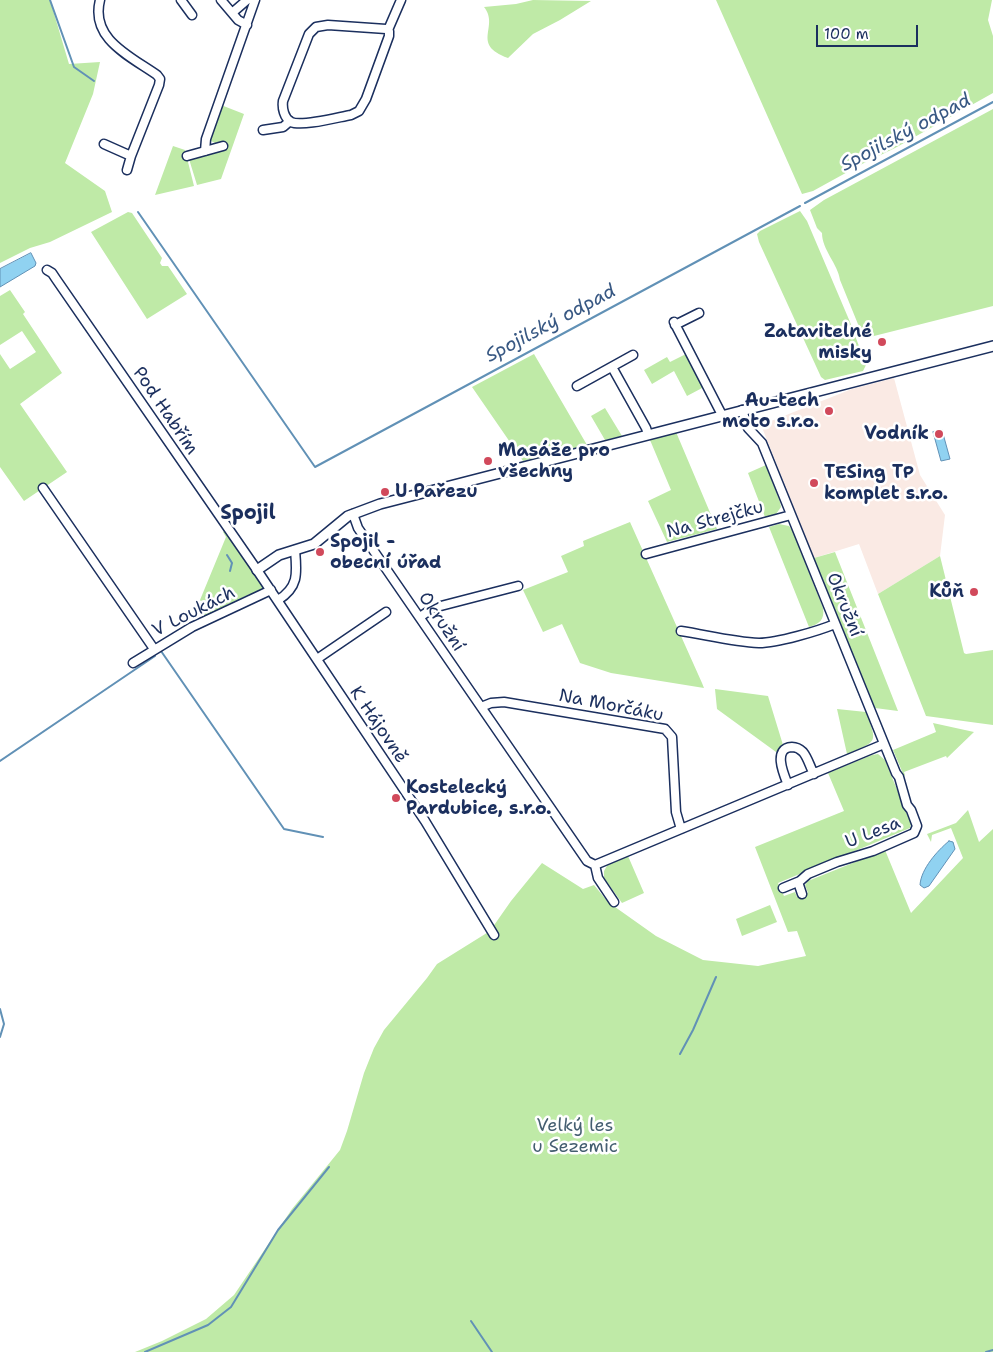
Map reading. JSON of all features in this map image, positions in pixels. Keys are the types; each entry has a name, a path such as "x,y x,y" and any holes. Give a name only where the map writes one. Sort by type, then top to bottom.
{"street":[{"path":"100,0 99,18 102,29 108,39 160,79 160,85 127,170"},
{"path":"181,0 192,15"},
{"path":"221,0 238,20 247,25"},
{"path":"232,13 247,0"},
{"path":"205,151 206,139 255,0"},
{"path":"290,121 302,123 352,115 359,111 366,99 390,33 388,30 400,0"},
{"path":"290,121 283,108 283,101 307,38 312,30 328,24 388,30"},
{"path":"263,130 283,127 290,121"},
{"path":"104,144 131,156"},
{"path":"187,156 223,146"},
{"name":"Pod Habřím","path":"47,270 52,273 257,570"},
{"path":"698,313 675,324 722,415"},
{"path":"257,570 279,555 319,541 353,514 387,501 993,346"},
{"path":"577,386 633,356"},
{"path":"612,367 648,434"},
{"name":"Okružní","path":"742,410 748,428 762,443 884,744"},
{"path":"43,488 154,649"},
{"name":"Okružní","path":"353,514 358,528 587,861 596,865 598,878 614,902"},
{"name":"Na Strejčku","path":"646,554 791,515"},
{"path":"278,600 288,593 295,581 295,550"},
{"name":"K Hájovně","path":"257,570 425,821 494,935"},
{"path":"420,617 433,608 518,586"},
{"name":"V Loukách","path":"133,663 192,627 271,590"},
{"path":"317,659 386,612"},
{"path":"681,631 753,642 766,642 821,630 835,624"},
{"name":"Na Morčáku","path":"481,707 504,702 666,729 672,737 676,812 681,829"},
{"path":"596,865 884,744"},
{"name":"U Lesa","path":"783,888 798,882 808,874 902,840 916,831 916,824 907,805 899,777 884,744"},
{"path":"788,784 780,758 782,753 788,748 795,747 802,752 814,774"},
{"path":"798,882 802,894"}],"shaded area":[{"path":"894,378 920,475 945,515 940,556 878,594 859,544 814,558 761,425 852,389"}],"green space":[{"path":"0,0 50,0 69,64 100,62 93,94 65,163 105,191 112,212 50,242 30,248 0,263"},
{"path":"533,0 591,1 533,34 508,58 497,53 490,47 488,41 489,21 484,7 516,4"},
{"path":"716,0 992,0 988,20 993,36 993,93 895,148 813,191 802,194"},
{"path":"221,105 244,114 221,179 197,185 189,159 226,149 224,141 215,143 210,138"},
{"path":"993,109 993,306 866,338 862,334 839,274 825,245 822,233 817,228 810,210 824,200"},
{"path":"173,146 185,150 194,186 155,195"},
{"path":"800,211 807,221 850,322 866,365 863,371 825,380 821,377 759,242 757,234 760,231"},
{"path":"128,212 132,213 162,258 160,263 162,266 168,266 187,294 147,319 91,232"},
{"path":"10,290 25,312 23,314 62,373 20,404 67,472 24,501 0,467 0,354 10,369 36,352 22,331 0,345 0,296"},
{"path":"534,354 587,445 523,461 472,387"},
{"path":"686,354 704,387 687,396 674,371 652,384 644,370 667,357 670,362"},
{"path":"605,408 622,436 605,440 591,416"},
{"path":"676,432 717,529 667,542 648,501 671,490 650,440"},
{"path":"766,465 781,507 776,514 765,517 748,473"},
{"path":"630,522 704,688 611,673 580,663 562,624 543,632 523,590 568,572 561,556 584,546 583,541"},
{"path":"779,524 789,526 792,530 823,608 823,616 820,621 809,627 769,527"},
{"path":"225,530 263,583 262,592 255,595 250,594 205,617 203,613 208,611 200,600 226,537 223,532"},
{"path":"835,552 898,711 875,708 814,558"},
{"path":"940,556 964,653 993,650 993,725 926,716 878,594"},
{"path":"715,689 768,696 783,745 776,752 717,709"},
{"path":"837,709 866,712 872,730 872,740 847,754"},
{"path":"933,723 974,732 947,758 946,756 904,772 904,776 893,750 936,732"},
{"name":"Velký les u Sezemic","path":"878,754 885,760 911,824 910,828 778,883 784,896 795,892 797,897 808,893 805,885 808,881 885,850 911,913 963,858 951,828 932,835 931,842 927,834 956,823 968,810 979,842 993,829 993,1352 135,1352 206,1319 234,1295 292,1209 340,1150 364,1073 384,1030 437,964 490,931 511,901 542,863 583,889 594,885 608,902 656,936 703,960 758,966 806,956 797,931 788,932 755,847 844,811 828,773"},
{"path":"628,856 644,893 622,903 604,878 604,871 608,864"},
{"path":"770,905 777,922 742,936 736,919"}],"water":[{"path":"31,253 36,263 35,266 0,287 0,269"},
{"path":"942,430 950,459 941,461 933,432"},
{"path":"949,841 953,842 955,849 929,886 924,888 920,885 926,867"}],"waterway":[{"path":"50,0 74,67 94,81"},
{"name":"Spojilský odpad","path":"805,203 993,102"},
{"name":"Spojilský odpad","path":"138,212 315,467 800,206"},
{"path":"227,555 232,563 230,571"},
{"path":"161,651 284,829 323,837"},
{"name":"Spojilský odpad","path":"0,761 155,656"},
{"path":"680,1054 693,1030 716,977"},
{"name":"Spojilský odpad","path":"0,1009 4,1024 0,1037"},
{"path":"145,1352 208,1325 231,1307 278,1230 329,1167"},
{"path":"471,1321 492,1352"},
{"path":"986,1352 993,1350"}],"place":[{"name":"Zatavitelné misky","path":"882,342"},
{"name":"Au-tech moto s.r.o.","path":"829,411"},
{"name":"Vodník","path":"939,434"},
{"name":"Masáže pro všechny","path":"488,461"},
{"name":"TESing TP komplet s.r.o.","path":"814,483"},
{"name":"U Pařezu","path":"385,492"},
{"name":"Spojil - obecní úřad","path":"320,552"},
{"name":"Kůň","path":"974,592"},
{"name":"Kostelecký Pardubice, s.r.o.","path":"396,798"}],"district":[{"name":"Spojil","path":"248,514"}]}
